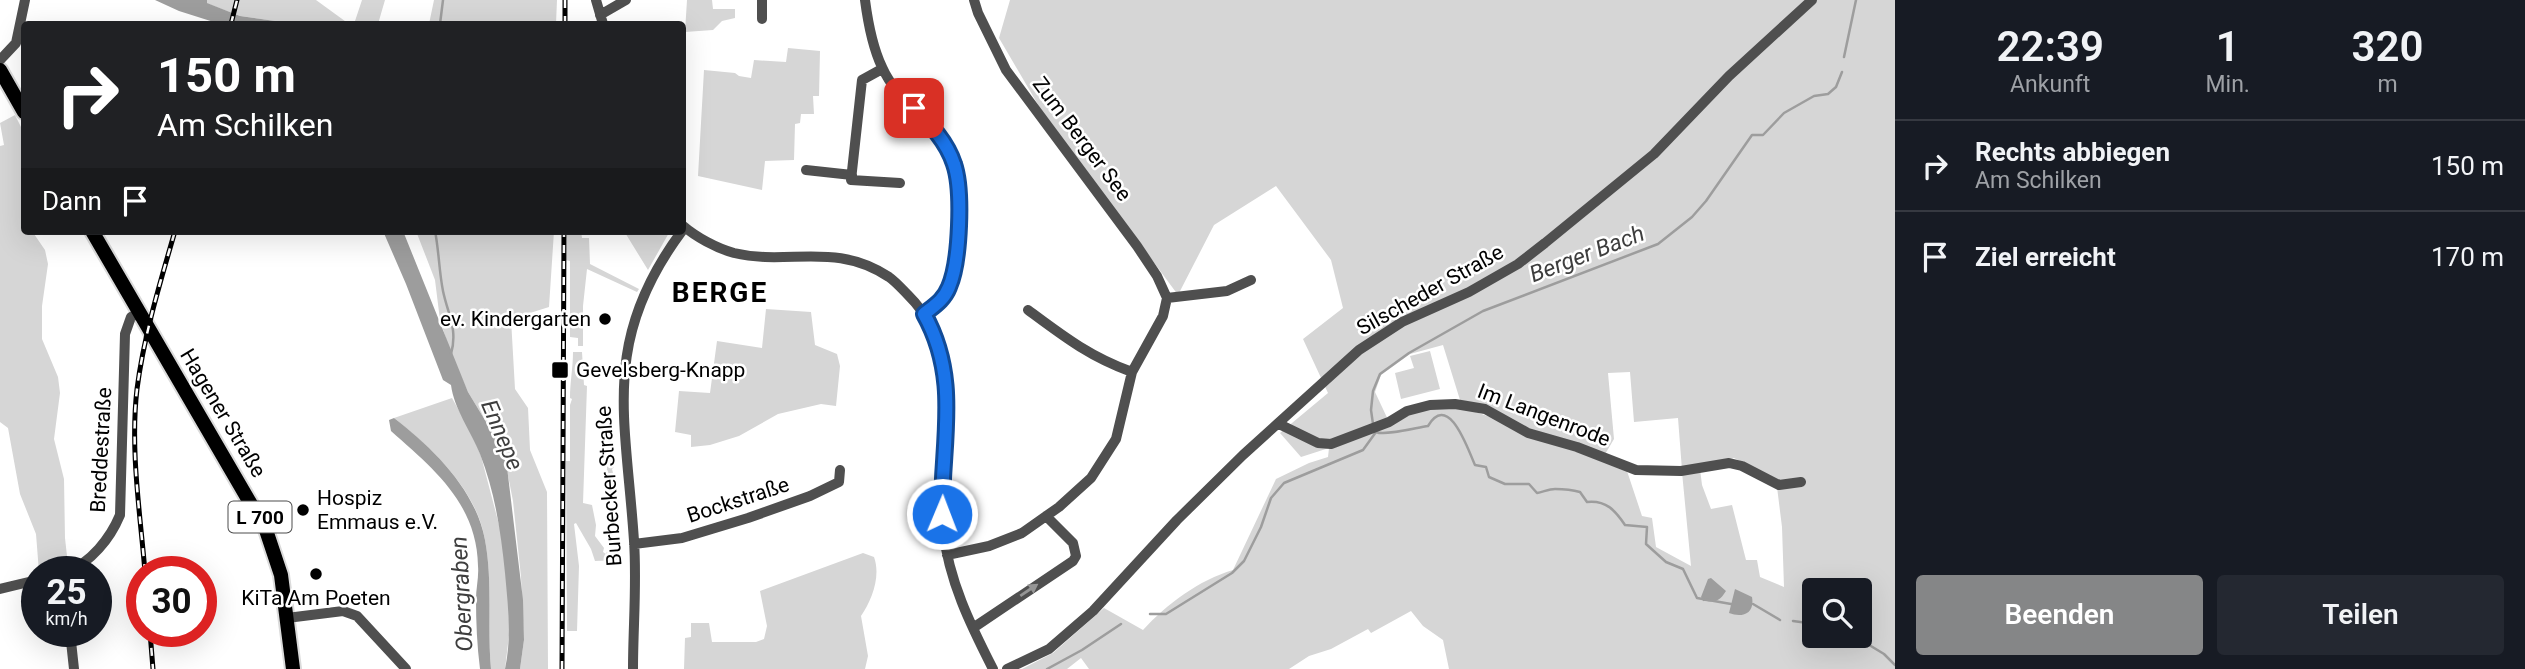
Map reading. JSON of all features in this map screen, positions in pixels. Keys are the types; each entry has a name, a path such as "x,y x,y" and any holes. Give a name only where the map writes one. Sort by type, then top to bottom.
{"main road":[{"path":"0,70 21,107"},
{"name":"Hagener Straße","path":"94,235 260,516 275,549 281,575 293,669"}],"street":[{"path":"0,60 16,43 25,0"},
{"path":"596,0 601,20 626,0"},
{"path":"762,0 762,19"},
{"path":"864,0 872,39 883,69 948,149 957,176 959,208 953,275 945,295 924,314"},
{"name":"Zum Berger See","path":"974,0 1006,70 1137,246 1157,276 1167,298"},
{"name":"Silscheder Straße","path":"1007,669 1049,649 1093,611 1177,520 1243,455 1359,350 1384,332 1469,292 1518,264 1654,154 1729,76 1812,0"},
{"path":"883,69 862,80 851,180 900,183"},
{"path":"806,170 852,175"},
{"path":"686,231 733,252 853,259 891,278 924,314 937,340 945,367 947,395 942,514 947,555 956,587 993,669"},
{"name":"Burbecker Straße","path":"633,669 634,544 622,395 626,349 634,318 653,273 679,235"},
{"path":"947,555 989,546 1022,533 1091,478 1116,439 1132,372 1163,316 1167,298 1227,291 1251,279"},
{"path":"1028,310 1089,354 1132,372"},
{"name":"Breddestraße","path":"91,556 114,530 120,515 125,334 131,317 139,313"},
{"name":"Im Langenrode","path":"1279,424 1318,443 1331,444 1389,422 1407,411 1430,405 1455,404 1485,409 1528,433 1577,447 1636,470 1681,471 1729,463 1742,466 1779,485 1801,482"},
{"name":"Bockstraße","path":"634,544 682,538 810,496 839,482 839,470"},
{"path":"973,628 1073,561 1076,556 1073,543 1046,516"},
{"path":"0,589 21,584"},
{"path":"287,618 343,611 351,613 357,616 406,669"},
{"path":"72,647 75,669"}],"shaded area":[{"path":"155,0 207,0 207,3 240,16 275,21 211,21"},
{"path":"207,0 316,0 345,21 275,21 240,16 206,3"},
{"path":"362,0 385,0 379,21 355,21"},
{"path":"434,0 557,0 556,21 430,21"},
{"path":"687,0 712,0 713,9 735,9 735,18 722,21 713,30 686,32"},
{"path":"1010,0 1895,0 1895,669 1449,669 1443,640 1423,626 1411,611 1371,633 1368,629 1331,649 1309,656 1289,669 1089,669 1081,658 1067,669 1022,669 1053,653 1104,608 1143,630 1184,594 1220,574 1233,570 1276,479 1328,457 1329,448 1301,457 1280,433 1328,393 1303,339 1343,308 1331,260 1276,186 1214,225 1178,295 1040,108 999,38","holes":["1443,345 1460,400 1455,403 1485,408 1529,433 1604,456 1614,439 1608,373 1630,372 1634,422 1678,418 1682,470 1734,458 1776,479 1782,527 1784,587 1760,577 1757,560 1746,560 1732,505 1711,509 1702,485 1700,469 1682,472 1691,566 1656,547 1652,518 1642,516 1626,468 1576,448 1527,434 1511,424 1455,405 1428,407 1390,424 1375,392 1381,375 1410,354"]},
{"path":"788,48 820,51 819,96 813,96 814,114 801,114 800,123 795,124 794,160 765,161 762,190 698,176 704,70 735,73 751,78 754,60 786,62"},
{"path":"15,115 21,127 21,235 35,235 45,250 48,264 42,306 42,339 58,377 60,393 54,439 64,479 67,556 38,556 36,534 20,494 8,428 0,422 0,146 4,145 0,123"},
{"path":"385,235 405,235 468,392 503,450 523,600 524,640 520,669 505,669 509,633 508,610 502,543 490,483 451,385 443,380"},
{"path":"418,235 554,235 549,307 511,319 515,389 528,408 530,450 547,492 548,669 520,669 524,640 521,577 513,501 503,450 468,392 451,354 440,320 435,280"},
{"path":"567,235 582,235 582,238 589,238 590,264 639,289 637,292 587,269 583,346 578,346 578,338 570,337 570,261 566,260"},
{"path":"626,235 668,235 648,270"},
{"path":"766,309 811,312 815,345 837,354 840,366 836,406 821,404 778,414 739,436 710,445 691,447 691,435 675,432 679,391 710,393 717,341 762,348"},
{"path":"1430,351 1440,389 1401,399 1395,373 1414,368 1410,356"},
{"path":"573,352 582,352 584,385 587,386 583,503 592,505 595,536 604,548 603,552 606,554 608,549 618,551 619,560 595,561 591,549 576,523 574,524 579,566 577,631 567,631 566,461 570,461"},
{"path":"452,398 481,456 503,540 511,618 505,669 491,669 487,556 485,540 473,504 451,471 394,418"},
{"path":"394,418 451,472 463,487 480,522 489,572 491,669 480,669 476,616 478,566 476,544 470,524 461,506 437,474 391,431 389,420"},
{"path":"608,429 611,430 612,469 617,489 609,505 606,502"},
{"path":"863,553 874,557 876,564 872,595 861,616 868,656 865,669 684,669 685,638 691,637 691,623 709,623 712,642 756,642 764,639 767,626 760,591"},
{"path":"1711,578 1726,591 1717,600 1703,601 1701,597 1708,579"},
{"path":"1735,589 1752,597 1752,607 1743,615 1729,613"}],"waterway":[{"path":"440,21 443,0"},
{"name":"Berger Bach","path":"1844,57 1856,0"},
{"name":"Berger Bach","path":"1373,424 1373,391 1380,374 1409,353 1483,311 1658,244 1692,217 1706,201 1752,135 1763,135 1784,113 1814,96 1828,94 1836,87 1842,72"},
{"path":"436,235 443,291 453,329 451,354"},
{"path":"1150,614 1166,614 1232,573 1244,561 1261,527 1271,498 1284,483 1363,450 1376,432 1428,426 1436,417 1443,415 1457,427 1475,465 1486,467 1489,477 1505,484 1529,484 1537,493 1555,489 1577,491 1587,502 1605,504 1625,525 1647,527 1646,544 1666,562 1683,569 1697,598 1731,604"},
{"path":"1753,604 1780,620"},
{"path":"1793,621 1802,622"},
{"name":"Berger Bach","path":"1047,669 1121,624"},
{"path":"1872,647 1895,665"}],"railway":[{"path":"232,21 237,0"},
{"path":"565,0 565,21"},
{"path":"143,556 135,457 137,389 148,329 174,235"},
{"path":"562,669 564,235"},
{"path":"151,647 153,669"}],"place":[{"name":"ev. Kindergarten","path":"605,319"},
{"name":"Gevelsberg-Knapp","path":"560,370"},
{"name":"Hospiz Emmaus e.V.","path":"303,510"},
{"name":"KiTa Am Poeten","path":"316,574"}],"district":[{"name":"BERGE","path":"720,292"}],"route":[{"path":"914,108 948,149 959,189 950,287 941,301 924,314 937,340 945,367 947,395 942,514"}],"water label":[{"name":"Ennepe","path":"502,435"},
{"name":"Obergraben","path":"462,594"}]}
